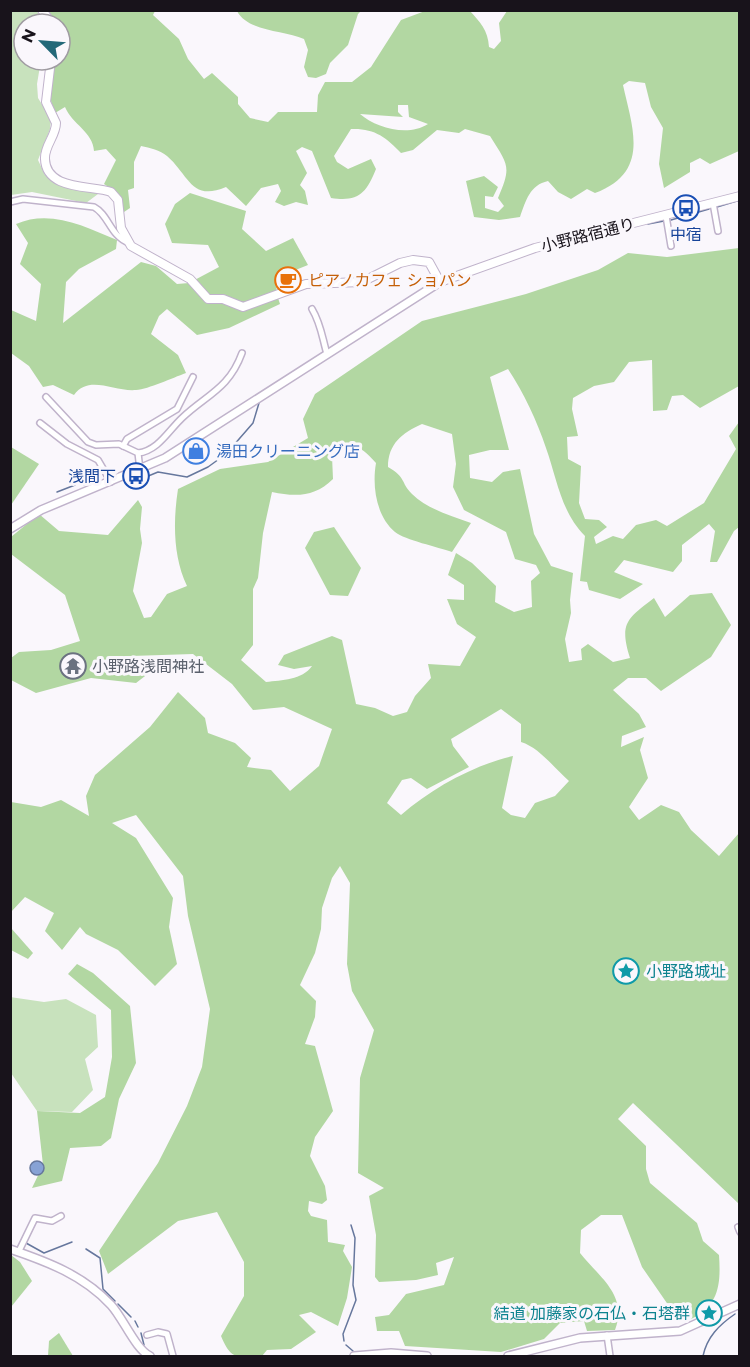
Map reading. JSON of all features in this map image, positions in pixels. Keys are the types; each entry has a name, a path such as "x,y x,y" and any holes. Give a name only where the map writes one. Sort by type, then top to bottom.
{"main road":[{"path":"49,72 45,97 57,123 45,156 46,165 52,174 64,183 113,193 118,203 121,228 129,243 142,253 189,279 206,298 223,299 240,307 261,302 310,283 366,281 395,265 409,261 429,262 440,282"},
{"name":"小野路宿通り","path":"440,282 535,248 740,196"}],"street":[{"path":"10,202 23,199 93,207 102,213 115,234 129,243"},
{"path":"713,204 718,231"},
{"path":"666,216 671,246"},
{"path":"10,529 34,513 165,458 440,282"},
{"path":"312,309 322,327 321,334 327,354"},
{"path":"138,453 163,440 182,418 209,399 229,378 242,353"},
{"path":"123,446 127,439 177,409 193,376"},
{"path":"46,397 88,442 123,446 138,453"},
{"path":"40,423 67,444 98,460 111,482"},
{"path":"138,453 140,470"},
{"path":"19,1251 35,1218 52,1221 61,1216"},
{"path":"10,1248 60,1267 95,1290 120,1316 140,1349 149,1356"},
{"path":"508,1356 564,1342 608,1335 680,1330 699,1325 739,1306"},
{"path":"151,1336 167,1334 173,1356"},
{"path":"608,1335 610,1356"},
{"path":"354,1356 391,1353 427,1356"}],"green space":[{"path":"11,11 37,11 12,12 12,72 39,72 38,98 51,119 50,129 38,160 45,175 98,194 86,203 32,192 11,195"},
{"path":"46,11 155,11 153,15 179,39 188,59 204,79 212,73 238,97 238,104 250,118 268,122 278,112 317,112 318,95 325,82 352,82 371,67 401,20 425,11 470,11 485,31 489,47 494,49 501,41 499,23 507,11 739,11 739,151 710,164 700,158 690,163 690,172 664,188 659,164 663,128 651,107 645,83 629,81 623,85 631,118 633,148 631,161 624,174 595,193 587,189 571,199 558,192 548,181 542,183 529,194 520,217 499,220 474,217 466,181 484,176 498,187 493,197 485,196 485,208 498,212 504,206 498,198 505,179 506,166 490,136 465,129 459,133 437,130 413,150 401,153 390,142 373,132 351,129 334,156 337,162 348,169 371,159 376,169 369,185 360,194 348,199 331,198 312,151 302,147 296,151 307,173 300,185 305,191 308,205 296,202 284,206 275,202 281,191 278,184 261,188 246,206 226,187 214,191 198,189 167,156 141,146 134,162 134,188 128,190 130,208 124,212 119,194 104,184 116,160 106,149 94,151 90,138 65,107 55,113 47,89 53,78 53,72 72,72 72,12","holes":["398,105 408,105 409,117 428,124 411,130 392,129 383,127 360,114 403,117 398,112"]},
{"path":"237,11 361,11 348,45 330,63 326,74 316,78 308,77 304,67 308,50 304,39 258,27 242,18"},
{"path":"190,193 246,211 242,229 266,251 293,238 308,265 278,277 276,292 280,304 229,328 197,335 167,309 159,316 151,334 178,355 186,373 154,386 128,390 94,385 80,389 74,395 53,385 43,387 29,366 11,353 11,310 36,321 41,284 20,264 28,243 16,224 41,218 67,221 117,240 116,249 79,269 66,282 63,323 141,262 156,266 177,284 189,283 219,267 208,245 172,243 165,224 175,204"},
{"path":"739,248 739,386 700,408 683,395 672,396 667,410 653,411 652,360 629,362 614,382 594,386 573,398 572,409 578,436 567,437 568,459 581,466 579,503 585,519 599,520 607,527 594,537 596,544 613,536 623,539 636,525 656,520 667,526 704,503 736,449 729,436 739,422 739,527 734,531 717,562 710,562 715,531 709,524 682,545 682,561 673,572 624,560 614,572 643,584 620,599 589,590 587,582 580,581 585,536 565,506 539,428 525,397 508,369 490,377 509,450 490,450 469,455 470,478 492,482 503,472 520,469 534,534 551,566 573,573 571,613 565,639 569,662 582,660 581,649 588,644 613,662 630,658 625,637 628,623 637,611 654,598 665,617 690,595 712,593 731,625 711,657 661,691 646,678 628,678 613,690 639,714 646,727 622,736 621,747 644,737 640,750 648,778 629,807 639,820 661,805 679,812 691,830 719,856 739,833 739,1204 633,1103 618,1119 646,1146 646,1169 650,1183 697,1223 703,1241 719,1255 718,1285 713,1301 700,1314 691,1319 671,1309 642,1267 622,1215 601,1215 581,1230 580,1253 603,1279 615,1297 618,1318 615,1330 587,1331 584,1321 560,1323 544,1339 501,1352 405,1346 399,1331 377,1331 375,1317 389,1315 406,1294 444,1285 454,1257 436,1263 438,1275 416,1280 379,1282 375,1277 376,1235 369,1196 384,1188 358,1173 360,1078 374,1030 352,991 347,964 350,883 340,866 332,878 322,908 321,929 315,953 300,985 316,1001 315,1017 305,1044 315,1046 333,1111 315,1137 310,1156 325,1186 327,1200 322,1204 309,1201 308,1211 311,1216 327,1220 328,1242 345,1245 343,1251 352,1267 347,1298 338,1326 311,1312 299,1315 316,1332 291,1349 267,1350 262,1356 236,1356 229,1350 221,1336 244,1296 244,1262 217,1212 178,1221 108,1274 99,1251 158,1163 187,1106 202,1067 210,1009 188,916 183,876 136,815 112,823 136,838 173,898 169,927 177,964 155,986 118,950 86,934 80,927 62,950 45,931 54,913 25,897 11,912 11,802 41,807 61,800 89,816 86,796 95,775 150,727 178,692 205,718 208,733 235,743 251,758 247,767 271,770 290,791 319,766 332,729 284,707 253,710 232,684 193,654 131,656 149,673 136,683 91,678 36,693 11,680 11,658 19,652 51,650 80,641 65,595 11,554 11,537 39,514 59,531 108,535 138,500 142,507 140,529 142,543 133,591 144,618 151,617 167,594 187,586 182,575 175,539 178,489 220,469 268,462 308,438 303,419 315,394 422,321 526,294 598,270 628,253 667,257","holes":["422,424 452,434 456,464 453,487 464,510 506,532 515,559 536,565 540,573 531,581 532,607 514,612 495,602 496,586 472,563 456,553 448,575 464,585 464,600 447,599 457,624 476,637 460,666 428,664 431,678 415,696 407,712 393,716 375,708 356,704 342,640 332,636 284,655 278,665 294,669 312,666 308,671 291,678 266,682 241,660 253,645 253,589 258,578 263,533 272,492 297,495 319,489 333,479 332,456 356,447 376,463 377,500 383,518 395,532 406,538 452,552 471,523 425,504 412,494 401,477 388,467 393,446 402,435","501,709 521,724 521,742 541,754 569,781 555,796 535,803 525,818 511,815 502,808 513,756 483,765 454,779 401,815 387,803 402,780 411,778 427,789 469,767 453,746 451,739"]},
{"path":"11,447 39,464 10,505"},
{"path":"334,527 361,568 348,596 330,595 305,548 314,532"},
{"path":"11,928 33,953 28,959 11,950"},
{"path":"77,964 93,973 130,1006 136,1063 119,1099 111,1138 101,1146 70,1148 62,1181 32,1188 43,1165 37,1111 80,1113 105,1097 112,1057 111,1010 68,974"},
{"path":"10,997 44,1002 66,999 96,1015 98,1047 85,1059 93,1090 72,1112 37,1111 11,1073"},
{"path":"11,1255 20,1262 32,1281 11,1307"},
{"path":"59,1333 73,1356 48,1356 49,1341"}],"water":[{"path":"34,1161 40,1161 44,1168 40,1175 34,1175 30,1171 30,1165"}],"waterway":[{"path":"717,207 740,200"},
{"path":"671,220 709,209"},
{"path":"648,224 664,221"},
{"path":"141,479 158,472 187,477 208,467 226,454 253,423 259,403"},
{"path":"82,485 96,484"},
{"path":"57,492 75,485"},
{"path":"344,1341 343,1334 356,1300 353,1285 355,1238 351,1225"},
{"path":"26,1243 44,1253 72,1242"},
{"path":"86,1249 100,1258 103,1289 115,1301"},
{"path":"118,1304 131,1317"},
{"path":"703,1356 714,1332 735,1314"},
{"path":"135,1321 138,1327"},
{"path":"141,1333 144,1345"},
{"path":"346,1345 353,1351"}],"place":[{"name":"中宿","path":"686,208"},
{"name":"ピアノカフェ ショパン","path":"288,280"},
{"name":"湯田クリーニング店","path":"196,451"},
{"name":"浅間下","path":"136,476"},
{"name":"小野路浅間神社","path":"73,666"},
{"name":"小野路城址","path":"626,971"},
{"name":"結道 加藤家の石仏・石塔群","path":"709,1313"}]}
